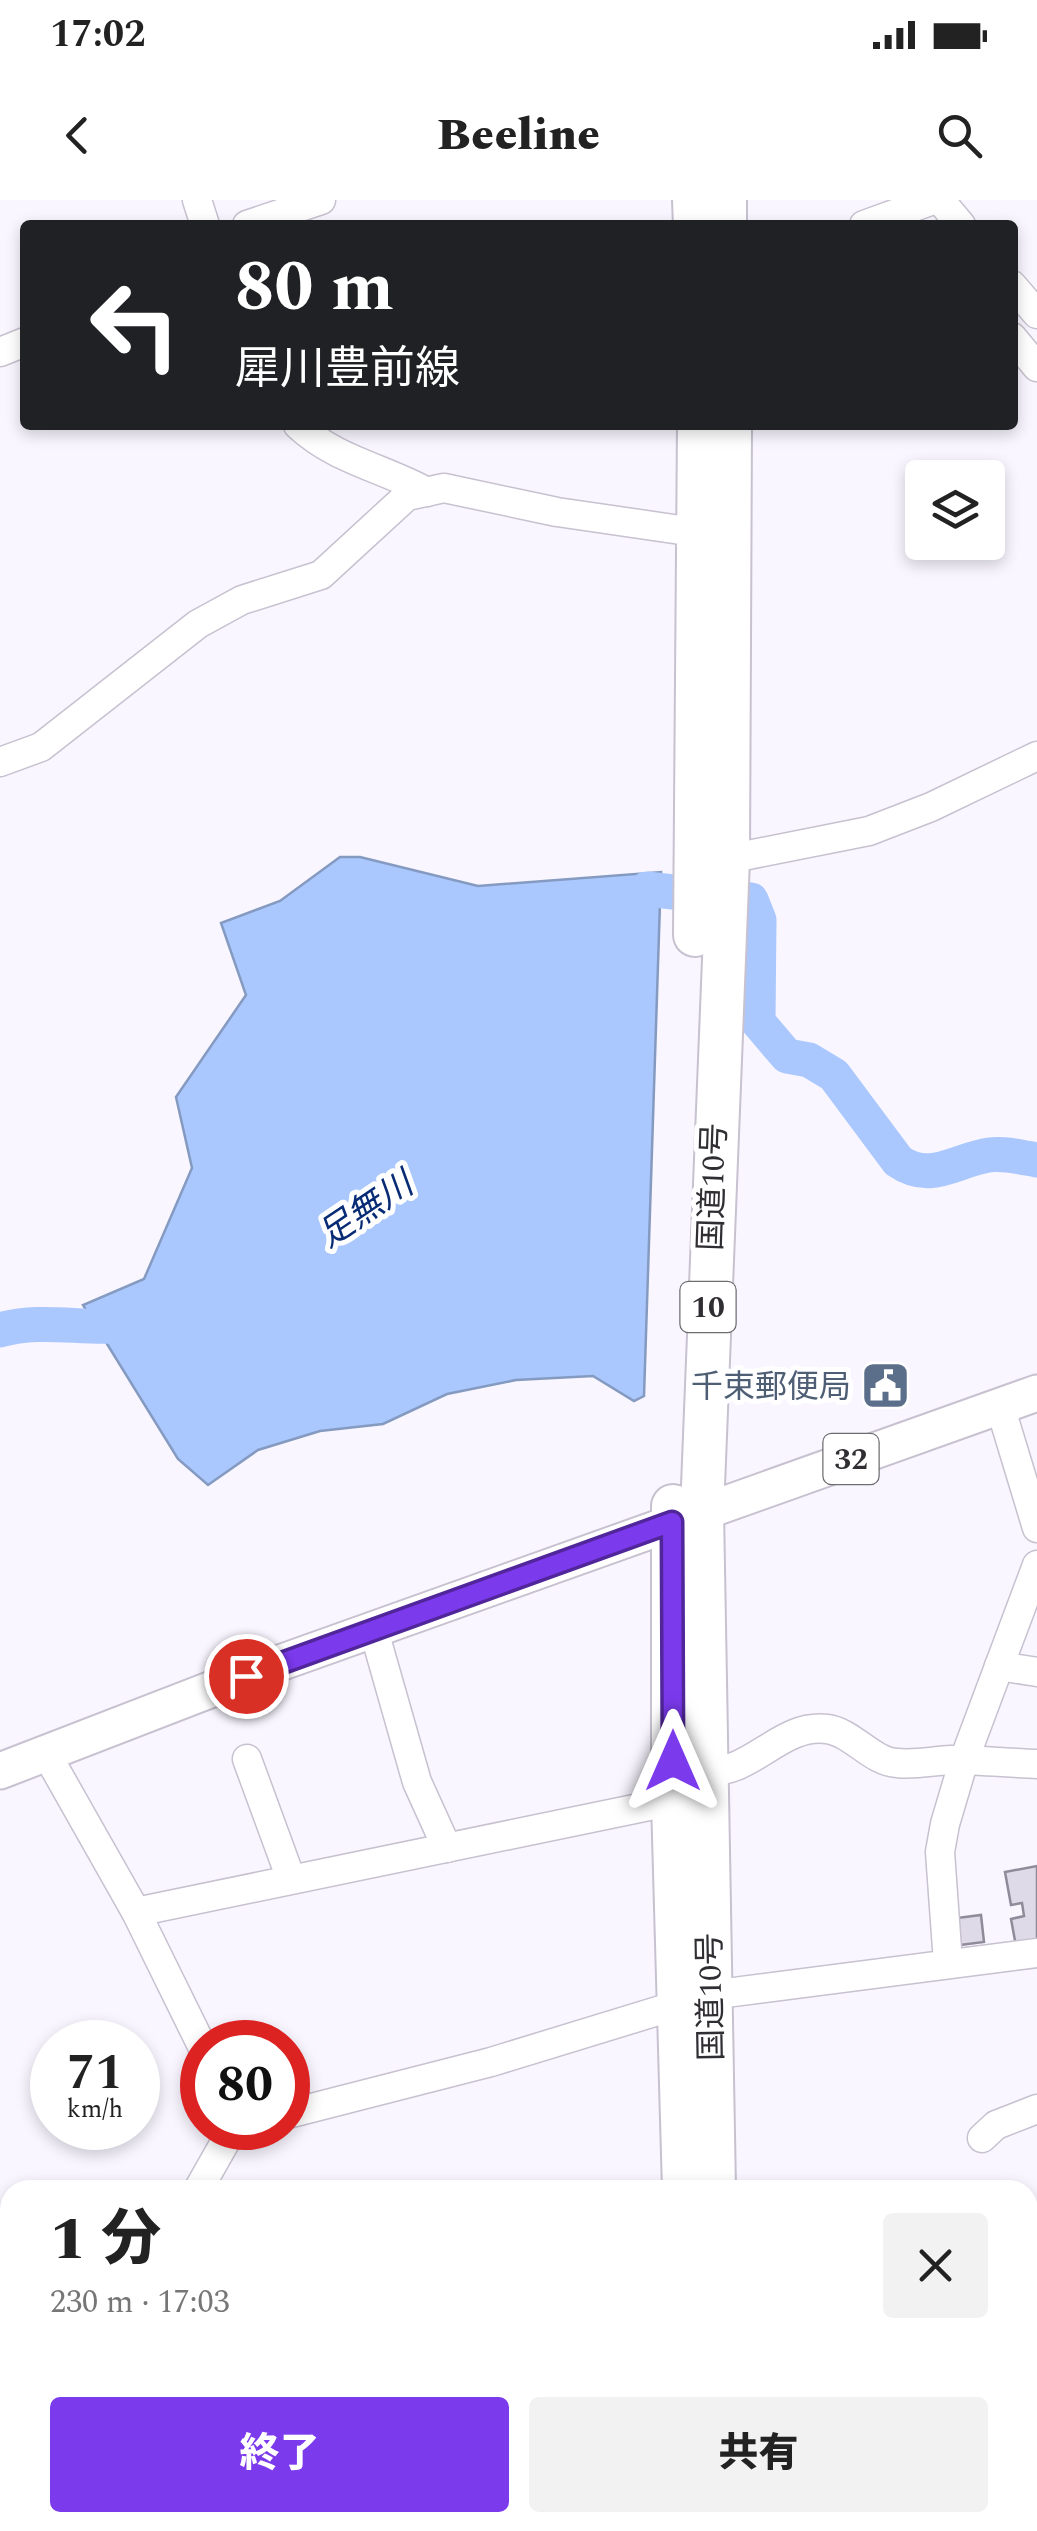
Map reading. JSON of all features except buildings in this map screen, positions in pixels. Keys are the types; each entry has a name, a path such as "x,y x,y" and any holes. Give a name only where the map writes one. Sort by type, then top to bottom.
{"highway":[{"name":"国道10号","path":"698,430 698,861 687,1516 674,1801 713,2180"},
{"name":"国道10号","path":"685,2180 706,1770 687,1516 712,1183 728,859 730,430"}],"main road":[{"name":"32","path":"0,1772 687,1516 1037,1393"}],"street":[{"path":"262,220 322,200"},
{"path":"879,220 937,200 956,220"},
{"path":"1018,292 1037,314"},
{"path":"1018,344 1037,367"},
{"path":"305,430 335,453 403,478 427,492"},
{"path":"0,762 42,747 198,624 242,600 322,576 407,496 444,488 557,512 700,532"},
{"path":"728,859 869,831 930,808 1037,756"},
{"path":"1000,1406 1037,1528"},
{"path":"948,1963 940,1852 964,1760 1037,1565"},
{"path":"374,1631 417,1782 447,1848"},
{"path":"998,1666 1037,1672"},
{"path":"136,1912 674,1801 706,1770 722,1772 738,1767 784,1738 830,1729 893,1764 964,1760 1037,1764"},
{"path":"46,1752 136,1912 189,2020"},
{"path":"247,1759 290,1879"},
{"path":"310,2108 491,2062 694,2000 1037,1952"},
{"path":"982,2138 996,2125 1037,2109"},
{"path":"204,2180 221,2150"}],"water":[{"path":"340,857 360,857 478,886 661,872 644,1396 634,1401 593,1376 516,1380 447,1394 383,1424 320,1431 258,1450 208,1485 178,1459 83,1305 144,1279 192,1168 176,1097 246,995 221,923 280,901"}],"waterway":[{"name":"足無川","path":"625,916 647,889 673,892"},
{"name":"足無川","path":"744,899 751,900 759,920 758,1022 787,1056 809,1060 834,1075 898,1161 910,1168 932,1171 989,1155 1037,1160"},
{"name":"足無川","path":"0,1330 142,1322"}],"place":[{"name":"千束郵便局","path":"886,1386"}],"route":[{"path":"246,1676 672,1522 673,1761"}]}
